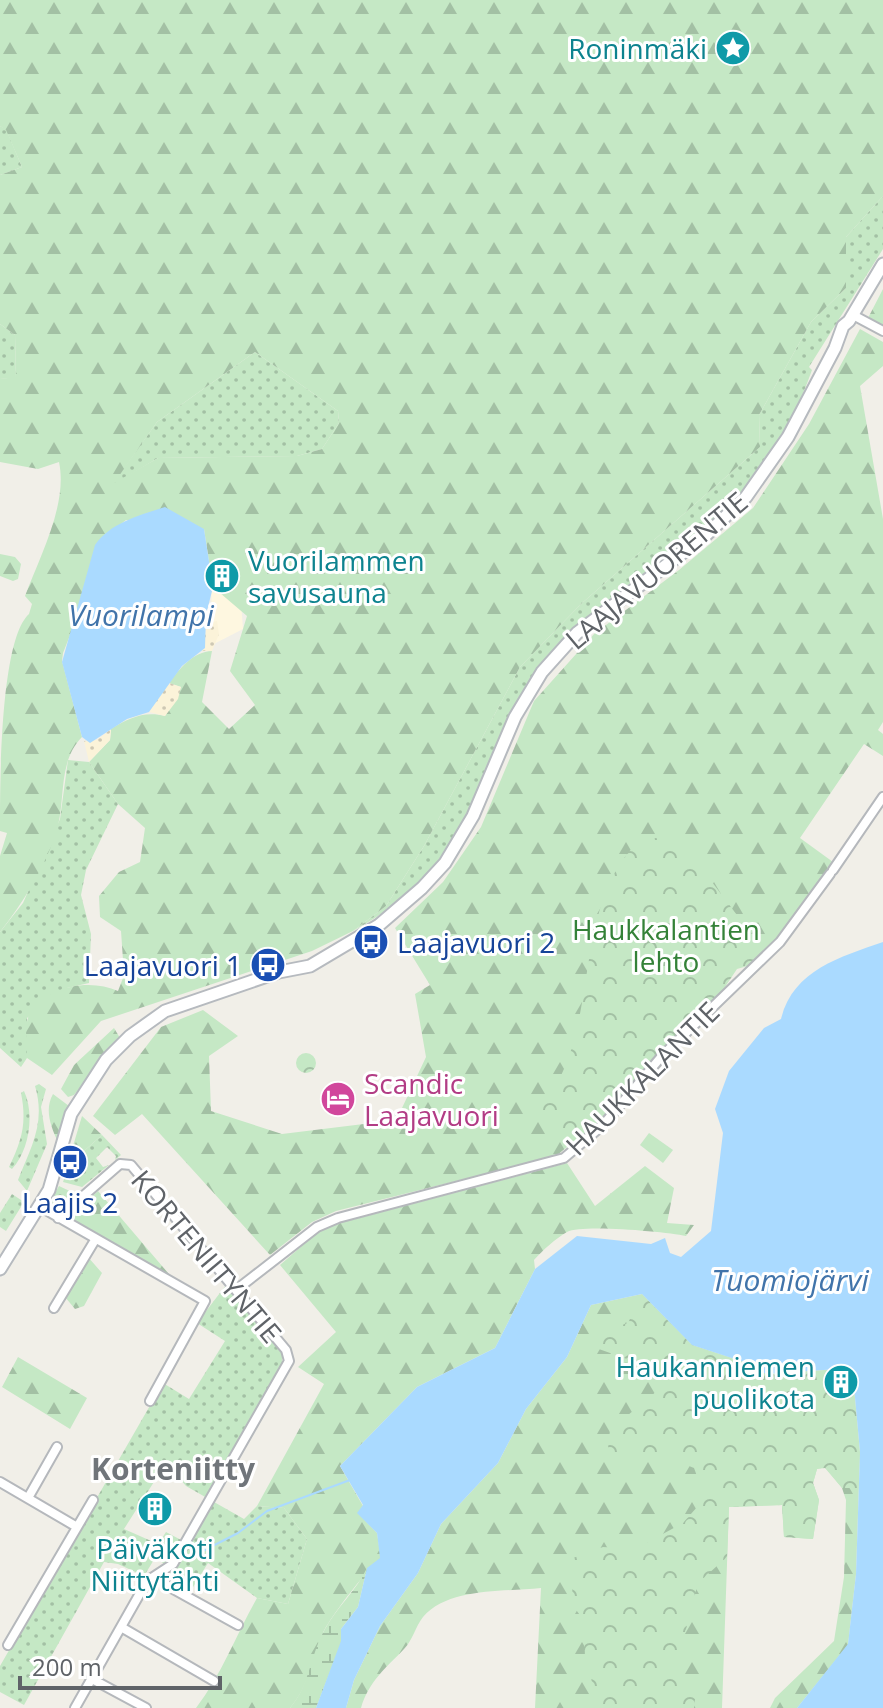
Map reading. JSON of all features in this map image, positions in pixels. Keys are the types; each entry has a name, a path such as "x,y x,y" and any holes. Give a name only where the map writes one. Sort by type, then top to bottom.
{"street":[{"name":"LAAJAVUORENTIE","path":"0,1269 56,1163 71,1114 106,1060 130,1036 165,1011 279,972 307,959 316,960 379,925 445,863 481,800 515,717 542,672 577,633 706,535 746,497 788,437 835,348 839,333 883,264"},
{"path":"851,318 883,331"},
{"name":"HAUKKALANTIE","path":"236,1290 317,1227 338,1218 564,1158 603,1125 662,1056 780,942 883,797"},
{"name":"LAAJAVUORENTIE","path":"16,1240 23,1236 39,1206 57,1171 56,1163"},
{"name":"KORTENIITYNTIE","path":"58,1218 120,1164 128,1163 286,1350 289,1361 173,1564 150,1576 75,1708"},
{"path":"39,1206 205,1301 150,1401"},
{"path":"54,1308 95,1240"},
{"path":"28,1498 57,1447"},
{"path":"0,1482 77,1527"},
{"path":"8,1645 93,1500"},
{"path":"162,1572 166,1585 238,1625"},
{"path":"121,1627 214,1681"},
{"path":"92,1679 146,1708"}],"shaded area":[{"path":"211,567 241,602 243,629 212,645"}],"green space":[{"path":"0,0 883,0 883,196 846,237 846,288 811,322 759,415 760,447 581,604 520,667 424,846 386,906 353,931 312,951 101,1021 52,1075 27,1058 27,1020 36,1005 46,997 69,987 95,985 118,991 123,978 119,975 123,960 121,931 100,917 99,896 119,872 140,862 145,828 118,804 89,762 110,740 111,729 137,716 165,716 181,687 169,683 199,654 212,651 202,702 229,729 255,705 230,671 247,616 213,587 204,529 126,520 111,532 63,653 62,661 82,737 68,759 59,824 31,887 0,932 0,856 7,833 0,831 7,681 19,629 32,604 25,596 51,530 61,478 59,462 38,469 0,462 0,379 16,377 15,335 0,324 0,175 22,167 6,130 0,126","holes":["255,352 338,411 339,423 322,449 297,456 158,458 114,483 157,422"]},
{"path":"0,126 6,129 22,167 0,175"},
{"path":"883,196 883,249 809,367 812,370 793,415 754,477 704,529 613,596 552,652 517,701 469,812 444,853 394,904 353,931 386,906 424,846 520,667 581,604 760,447 759,415 811,322 846,288 846,237"},
{"path":"883,289 883,328 868,318"},
{"path":"0,324 15,335 16,378 0,379"},
{"path":"860,329 883,342 883,366 860,386 883,519 883,722 878,730 883,734 883,756 864,744 800,838 833,862 764,955 738,965 656,1048 589,1129 556,1156 336,1211 312,1222 270,1255 142,1114 115,1135 93,1116 161,1027 203,1010 238,1036 209,1056 211,1111 282,1134 380,1122 402,1108 426,1057 415,994 430,985 395,928 443,882 481,827 534,701 594,634 679,570 753,508 809,424"},
{"path":"255,352 338,411 339,423 322,449 297,456 158,458 111,486 157,422"},
{"path":"0,554 15,557 21,564 18,579 13,581 0,576"},
{"path":"68,760 89,762 118,804 86,870 81,895 91,934 89,983 67,988 27,1018 27,1058 21,1067 0,1048 0,932 23,903 60,819"},
{"name":"Haukkalantien lehto","path":"672,837 687,849 765,952 751,965 737,969 723,990 659,1052 620,1103 570,1148 536,1102 556,1084 570,1055 601,905 612,878 637,845 654,838"},
{"path":"114,1028 120,1038 74,1095 68,1097 61,1089 74,1065"},
{"path":"302,1053 310,1053 316,1063 310,1073 302,1073 296,1067 296,1059"},
{"path":"39,1084 46,1089 41,1107 47,1144 27,1191 18,1180 36,1134 39,1112 35,1086"},
{"path":"24,1091 30,1121 23,1152 12,1169 9,1167 22,1131 21,1093"},
{"path":"53,1094 69,1106 58,1142 49,1112"},
{"path":"82,1116 102,1135 84,1151 74,1150 73,1146"},
{"path":"649,1133 673,1150 663,1163 640,1145"},
{"path":"102,1135 121,1155 115,1160 116,1156 107,1147 96,1158 103,1167 109,1165 82,1187 63,1182 74,1150 84,1151"},
{"path":"567,1163 595,1206 645,1166 674,1188 667,1223 694,1225 686,1236 625,1230 576,1230 567,1232 541,1252 534,1260 535,1269 495,1348 417,1387 340,1466 363,1506 358,1513 377,1533 381,1559 359,1582 327,1626 306,1681 290,1708 196,1708 221,1668 257,1598 288,1604 307,1539 284,1508 257,1506 324,1384 298,1367 336,1332 280,1265 319,1231 340,1223"},
{"path":"59,1186 78,1195 64,1207 52,1210 51,1200"},
{"path":"98,1191 174,1280 68,1218"},
{"path":"12,1194 24,1202 6,1231 0,1227 0,1213"},
{"path":"88,1257 102,1273 84,1306 75,1309 65,1297"},
{"path":"226,1285 282,1351 282,1366 207,1498 244,1519 257,1506 284,1508 307,1539 288,1604 257,1598 208,1563 190,1592 166,1578 168,1566 155,1558 144,1576 118,1564 104,1562 24,1705 0,1692 0,1666 163,1383 189,1399 225,1341 197,1323","holes":["166,1463 186,1486 207,1498 183,1541 166,1532 158,1544 124,1529"]},
{"path":"642,1294 692,1345 747,1363 766,1374 860,1452 856,1574 848,1645 797,1708 770,1708 775,1698 834,1641 844,1577 846,1500 842,1488 825,1467 817,1469 813,1483 819,1500 813,1539 784,1537 782,1505 729,1507 722,1708 535,1708 541,1588 478,1593 447,1600 434,1607 420,1621 407,1645 373,1683 361,1708 346,1708 354,1680 380,1626 418,1573 441,1524 498,1463 526,1409 567,1357 591,1305"},
{"path":"642,1294 692,1345 747,1363 766,1374 838,1369 853,1376 860,1452 858,1488 842,1488 825,1468 817,1469 813,1483 819,1500 813,1539 784,1537 782,1505 729,1507 727,1557 698,1583 675,1672 695,1699 694,1708 600,1708 585,1659 584,1621 572,1604 573,1558 603,1547 635,1549 683,1523 705,1498 694,1468 664,1456 617,1460 608,1448 610,1430 675,1376 596,1348 614,1327 628,1323"},
{"path":"18,1357 87,1398 70,1429 2,1387"},
{"path":"367,1568 358,1607 341,1629 342,1641 316,1708 290,1708 302,1690 325,1629"}],"sand":[{"path":"217,621 219,634 212,651 202,651 207,623"},
{"path":"169,683 181,687 178,699 165,716 149,712"},
{"path":"111,729 110,740 89,762 84,741 97,740"}],"water":[{"name":"Vuorilampi","path":"165,507 204,529 213,587 206,615 205,648 182,666 149,712 127,719 90,743 82,737 62,662 95,545 117,525"},
{"name":"Tuomiojärvi","path":"883,942 883,1708 797,1708 848,1644 856,1574 860,1452 853,1376 838,1369 766,1374 747,1363 692,1345 642,1294 591,1305 567,1357 526,1409 498,1463 441,1524 418,1573 380,1626 354,1680 346,1708 316,1708 341,1641 341,1629 358,1607 367,1568 380,1558 377,1533 357,1513 363,1505 340,1466 417,1387 495,1348 535,1269 577,1236 651,1244 665,1238 670,1253 681,1257 711,1231 723,1133 715,1109 729,1071 764,1028 781,1019 787,1002 807,977 835,960"}],"waterway":[{"path":"195,1555 238,1533 267,1511 350,1480"}],"place":[{"name":"Roninmäki","path":"733,48"},
{"name":"Vuorilammen savusauna","path":"222,576"},
{"name":"Laajavuori 2","path":"371,942"},
{"name":"Laajavuori 1","path":"268,965"},
{"name":"Scandic Laajavuori","path":"338,1099"},
{"name":"Laajis 2","path":"70,1162"},
{"name":"Haukanniemen puolikota","path":"841,1382"},
{"name":"Päiväkoti Niittytähti","path":"155,1509"}],"district":[{"name":"Korteniitty","path":"173,1468"}]}
